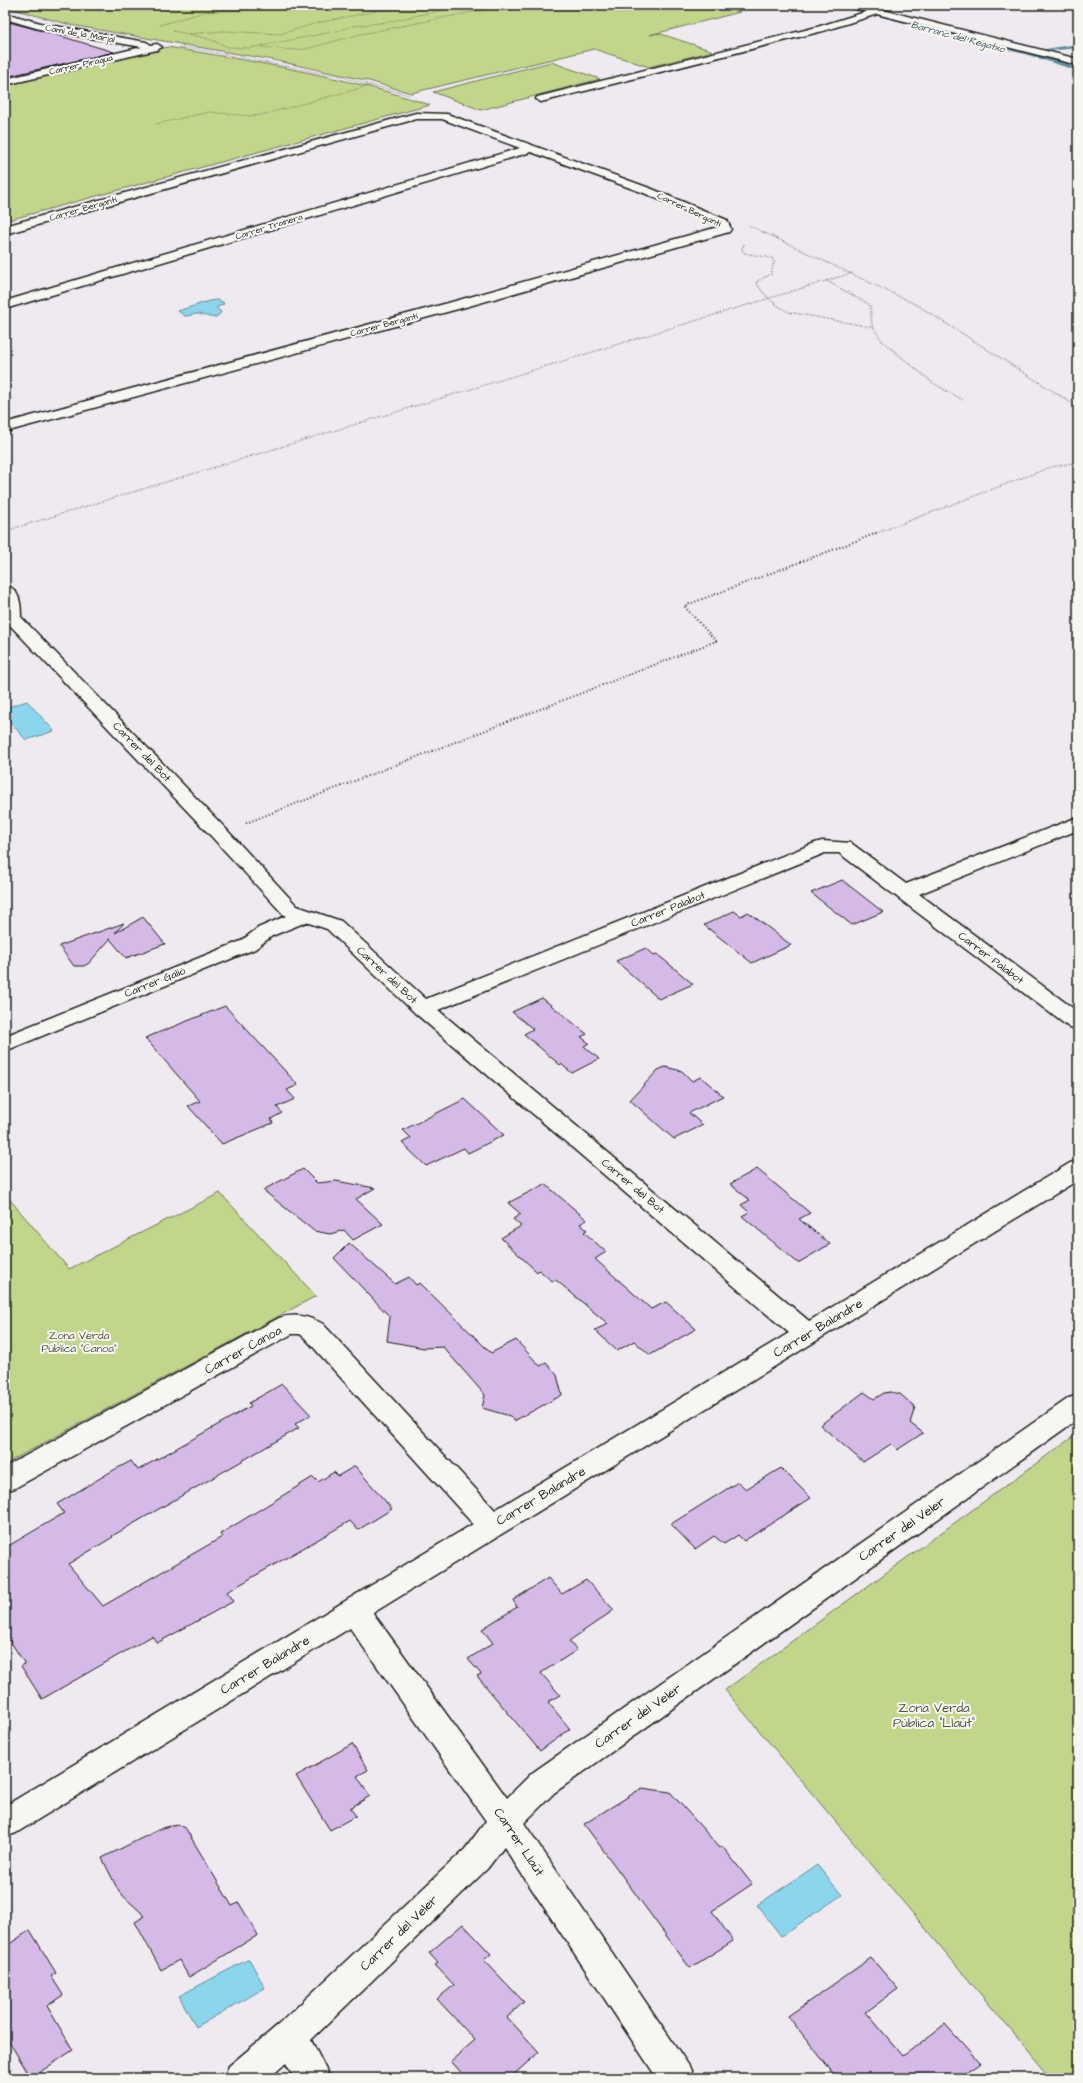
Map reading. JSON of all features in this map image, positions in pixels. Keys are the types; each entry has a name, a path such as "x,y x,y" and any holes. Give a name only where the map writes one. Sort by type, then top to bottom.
{"street":[{"path":"852,5 1078,62"},
{"path":"541,99 865,16 878,11"},
{"name":"Camí de la Marjal","path":"5,16 49,29 157,47"},
{"name":"Carrer Piragua","path":"5,82 157,47"},
{"name":"Carrer Bergantí","path":"5,230 416,116 443,116 533,148 648,191 722,224 725,229 464,303 5,428"},
{"name":"Carrer Trainera","path":"5,305 533,148"},
{"name":"Carrer del Bot","path":"5,590 12,599 9,619 219,833 290,910 302,916 321,919 334,926 423,1008 807,1334"},
{"path":"905,892 1078,823"},
{"name":"Carrer Palabot","path":"423,1008 822,847 844,847 1078,1023"},
{"name":"Carrer Galió","path":"5,1044 248,945 265,932 302,916"},
{"name":"Carrer Balandre","path":"5,1824 1078,1169"},
{"name":"Carrer Canoa","path":"5,1480 288,1325 304,1325 314,1331 492,1526"},
{"name":"Carrer del Veler","path":"241,2078 256,2068 290,2037 476,1859 505,1821 543,1783 1078,1404"},
{"name":"Carrer Llaüt","path":"355,1611 505,1821 677,2078"},
{"path":"290,2037 313,2078"}],"path":[{"path":"162,25 175,23 204,12 236,11 267,5"},
{"path":"188,34 223,31 280,34 298,30 316,23 357,16 395,7 414,5"},
{"path":"256,47 353,26 388,22 464,5"},
{"path":"168,30 209,39 228,47 256,47 291,50 306,49 361,34 508,5"},
{"path":"156,124 209,112 249,116 261,115 372,84"},
{"path":"725,229 743,234 744,238 740,240 744,243 742,249 744,253 772,258 774,264 771,274 756,282 768,300 789,312 871,327"},
{"path":"5,531 768,300 853,272"},
{"path":"827,281 870,305 868,313 871,327 893,353 914,366 944,391 964,400"},
{"path":"219,833 397,766 716,641 684,606 1051,467 1078,462"}],"green space":[{"path":"5,5 709,5 740,12 650,35 658,33 713,51 649,67 594,49 411,93 369,81 273,60 71,25 5,7"},
{"path":"168,47 267,64 333,78 430,105 5,221 5,85"},
{"path":"551,62 600,79 481,110 433,92"},
{"name":"Zona Verda Pública \"Canoa\"","path":"220,1193 316,1296 5,1464 5,1194 69,1269"},
{"name":"Zona Verda Pública \"Llaüt\"","path":"1078,1433 1078,2078 1051,2078 725,1690"}],"water":[{"path":"217,300 223,302 224,304 216,308 221,312 216,317 198,314 185,316 178,311 209,301"},
{"path":"27,701 54,731 26,740 5,716 5,708"},
{"path":"817,1865 842,1895 781,1936 757,1905"},
{"path":"249,1959 265,1988 196,2027 179,1996"}],"building":[{"path":"5,21 50,33 114,52 5,77"},
{"path":"842,880 883,912 852,925 811,893"},
{"path":"734,911 741,916 748,912 791,945 752,963 704,925"},
{"path":"143,917 165,944 126,958 110,939 89,963 84,966 74,966 59,946 124,923 115,933"},
{"path":"646,948 654,955 657,954 693,984 659,999 616,961"},
{"path":"542,998 587,1034 581,1037 589,1043 584,1046 599,1059 572,1073 561,1064 560,1065 524,1034 533,1029 512,1012"},
{"path":"225,1006 298,1085 287,1090 295,1099 277,1107 282,1113 271,1119 273,1123 222,1144 188,1106 200,1101 145,1038"},
{"path":"665,1067 682,1071 692,1081 701,1077 723,1096 689,1113 703,1125 674,1139 630,1100 658,1070"},
{"path":"465,1099 504,1135 468,1153 464,1148 426,1166 402,1143 411,1138 403,1130"},
{"path":"303,1169 317,1183 336,1181 375,1188 356,1199 383,1224 353,1240 344,1230 330,1234 314,1231 263,1190"},
{"path":"757,1169 810,1213 799,1219 830,1244 798,1263 742,1216 749,1212 741,1205 750,1200 730,1184"},
{"path":"545,1184 587,1220 580,1224 587,1230 584,1232 606,1252 595,1259 651,1309 666,1302 696,1329 650,1355 634,1341 617,1351 595,1330 608,1324 556,1280 552,1281 539,1270 537,1272 501,1238 521,1226 513,1219 521,1214 508,1203"},
{"path":"349,1243 395,1284 409,1277 416,1285 420,1283 491,1353 516,1340 540,1366 546,1363 557,1375 562,1395 514,1421 510,1416 482,1408 485,1395 443,1347 424,1348 387,1341 390,1317 334,1258"},
{"path":"282,1384 311,1415 295,1424 299,1428 112,1536 113,1537 68,1564 103,1606 222,1537 220,1534 313,1477 318,1482 334,1472 338,1476 355,1466 392,1509 358,1530 350,1521 227,1592 234,1601 157,1643 152,1636 42,1699 21,1666 25,1664 5,1633 5,1548 64,1513 57,1504 112,1471 131,1461 138,1470 251,1406 249,1403"},
{"path":"864,1392 874,1399 884,1393 891,1392 900,1394 915,1407 910,1423 923,1433 897,1450 891,1444 863,1462 820,1425"},
{"path":"781,1468 811,1498 744,1541 738,1535 724,1544 714,1536 695,1549 671,1524 738,1482 746,1489"},
{"path":"548,1578 562,1594 586,1580 614,1610 569,1641 577,1650 541,1673 560,1695 548,1702 570,1729 540,1751 477,1676 481,1674 468,1659 493,1643 482,1629 517,1607 513,1600"},
{"path":"352,1744 368,1770 357,1776 370,1796 350,1808 356,1816 330,1830 296,1776"},
{"path":"642,1788 670,1792 720,1848 722,1846 752,1884 712,1911 733,1941 690,1968 584,1824"},
{"path":"177,1824 186,1829 232,1906 239,1903 258,1935 189,1977 179,1960 161,1970 135,1922 145,1916 119,1892 102,1858 162,1828"},
{"path":"463,1924 491,1954 484,1960 524,2002 507,2017 539,2052 510,2078 466,2078 451,2061 475,2040 437,1999 454,1985 435,1965 438,1963 429,1953"},
{"path":"30,1930 56,1973 51,1976 63,1995 47,2006 73,2050 31,2078 5,2035 5,1947"},
{"path":"871,1958 898,1989 866,2012 903,2056 945,2024 980,2063 958,2078 837,2078 788,2016"}],"waterway":[{"name":"Barranc del Regatxo","path":"838,5 1030,54 1078,69"},
{"path":"1048,49 1078,46"}]}
